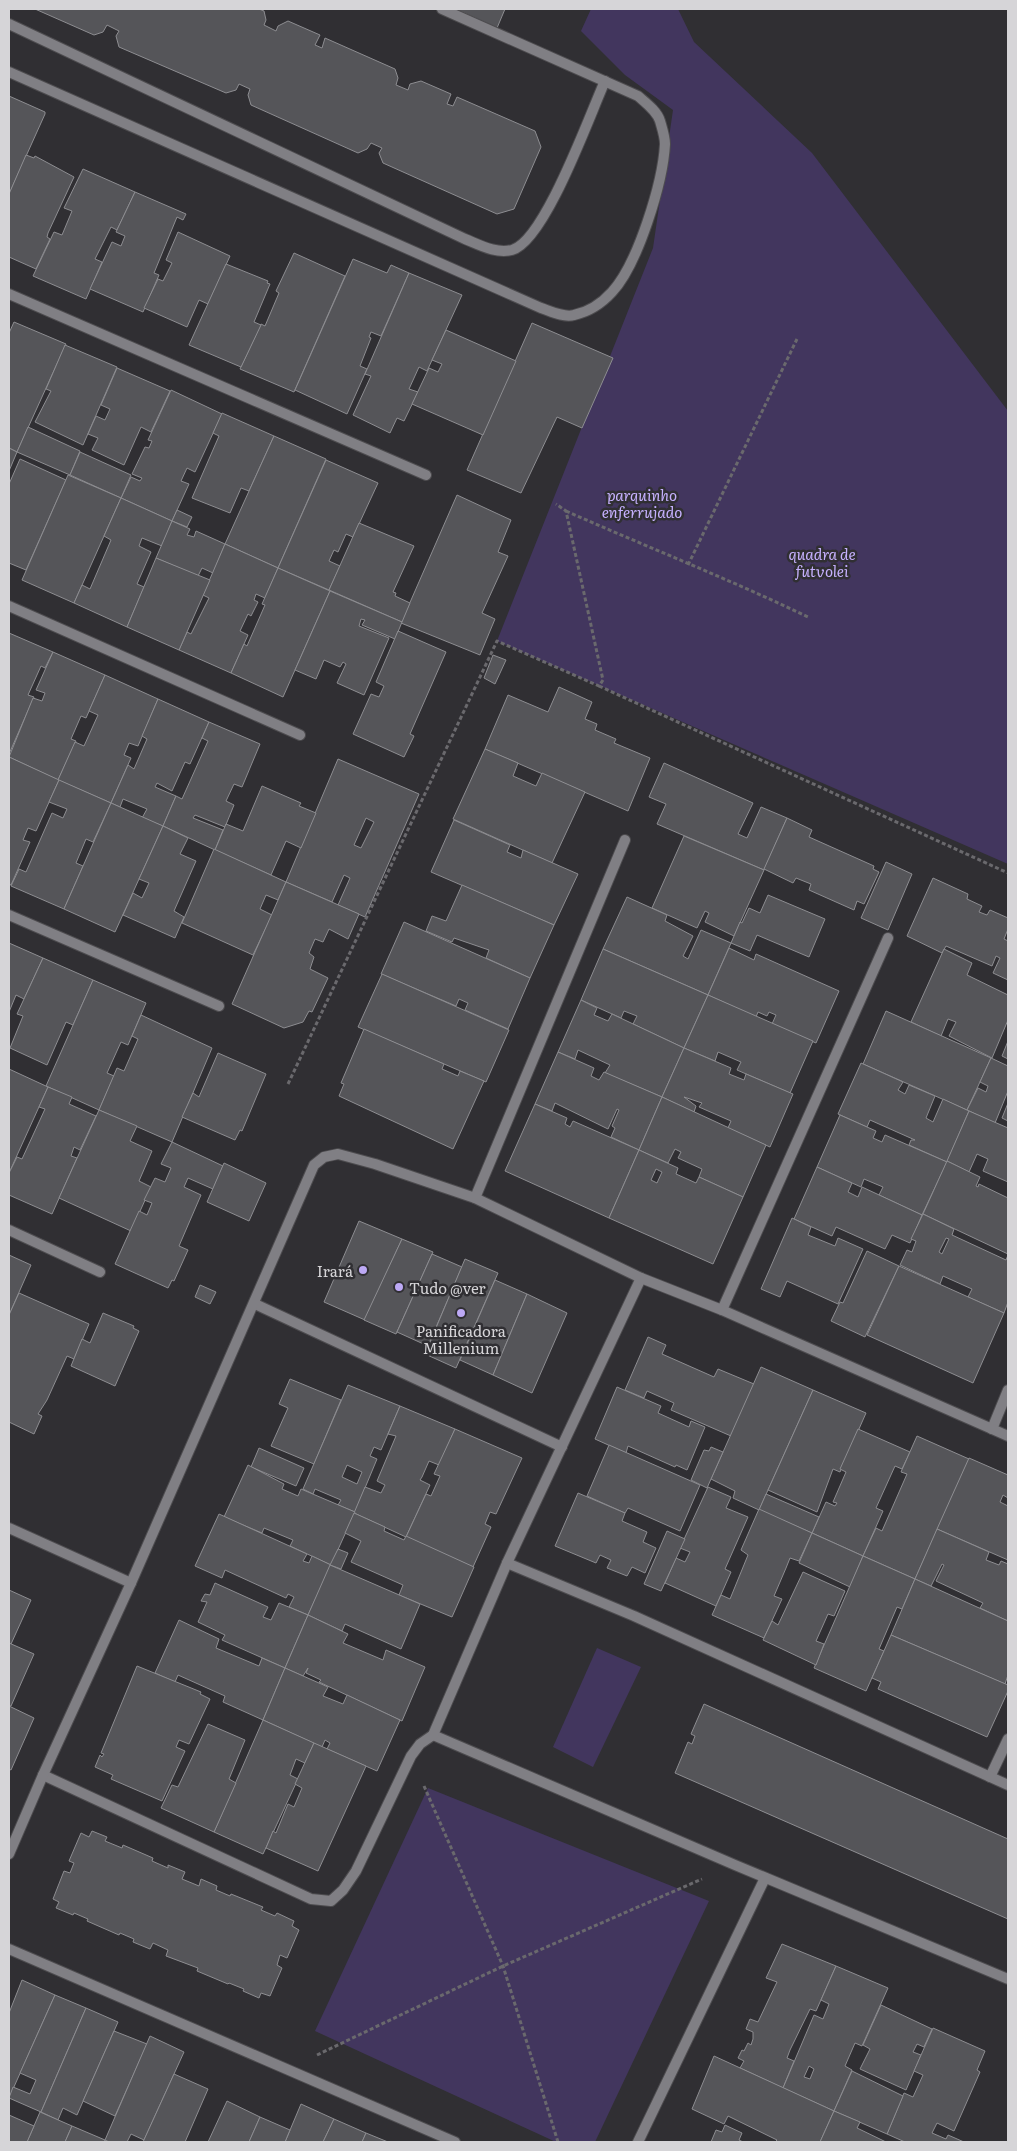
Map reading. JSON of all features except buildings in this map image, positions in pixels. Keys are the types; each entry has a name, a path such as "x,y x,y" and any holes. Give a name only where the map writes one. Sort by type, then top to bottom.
{"street":[{"path":"9,72 541,308 554,313 572,316 593,308 612,293 623,278 654,200 662,166 665,141 660,119 638,96 442,9"},
{"path":"9,24 465,239 498,252 514,250 526,241 552,203 605,81"},
{"path":"9,294 426,475"},
{"path":"9,606 300,735"},
{"path":"475,1198 625,840"},
{"path":"9,914 219,1006"},
{"path":"722,1310 888,938"},
{"path":"9,1854 255,1304 314,1165 324,1157 338,1154 348,1156 475,1198 642,1278 722,1310 1008,1436"},
{"path":"9,1230 100,1272"},
{"path":"43,1775 310,1899 331,1901 343,1890 356,1872 410,1756 420,1744 433,1735 507,1563 642,1278"},
{"path":"255,1304 562,1447"},
{"path":"992,1429 1008,1390"},
{"path":"9,1528 131,1583"},
{"path":"507,1563 634,1616 1008,1785"},
{"path":"433,1735 1008,1980"},
{"path":"990,1777 1008,1739"},
{"path":"638,2142 765,1878"},
{"path":"9,1949 455,2142"}],"path":[{"path":"688,565 797,339"},
{"path":"556,504 566,511 688,565 733,582 808,617"},
{"path":"566,511 603,680 600,686"},
{"path":"288,1084 497,641 600,686 1008,873"},
{"path":"410,1756 503,1966 558,2142"},
{"path":"287,2070 503,1966 735,1865"}],"green space":[{"path":"591,9 678,9 694,42 812,153 1008,411 1008,864 497,641 653,248 673,110 625,75 581,31"},
{"path":"597,1648 641,1667 593,1767 553,1747"},
{"path":"428,1788 709,1901 595,2142 556,2142 315,2031"}],"place":[{"name":"Irará","path":"363,1270"},
{"name":"Tudo @ver","path":"399,1287"},
{"name":"Panificadora Millenium","path":"461,1313"}],"park label":[{"name":"parquinho enferrujado","path":"642,502"},
{"name":"quadra de futvolei","path":"822,562"}]}
